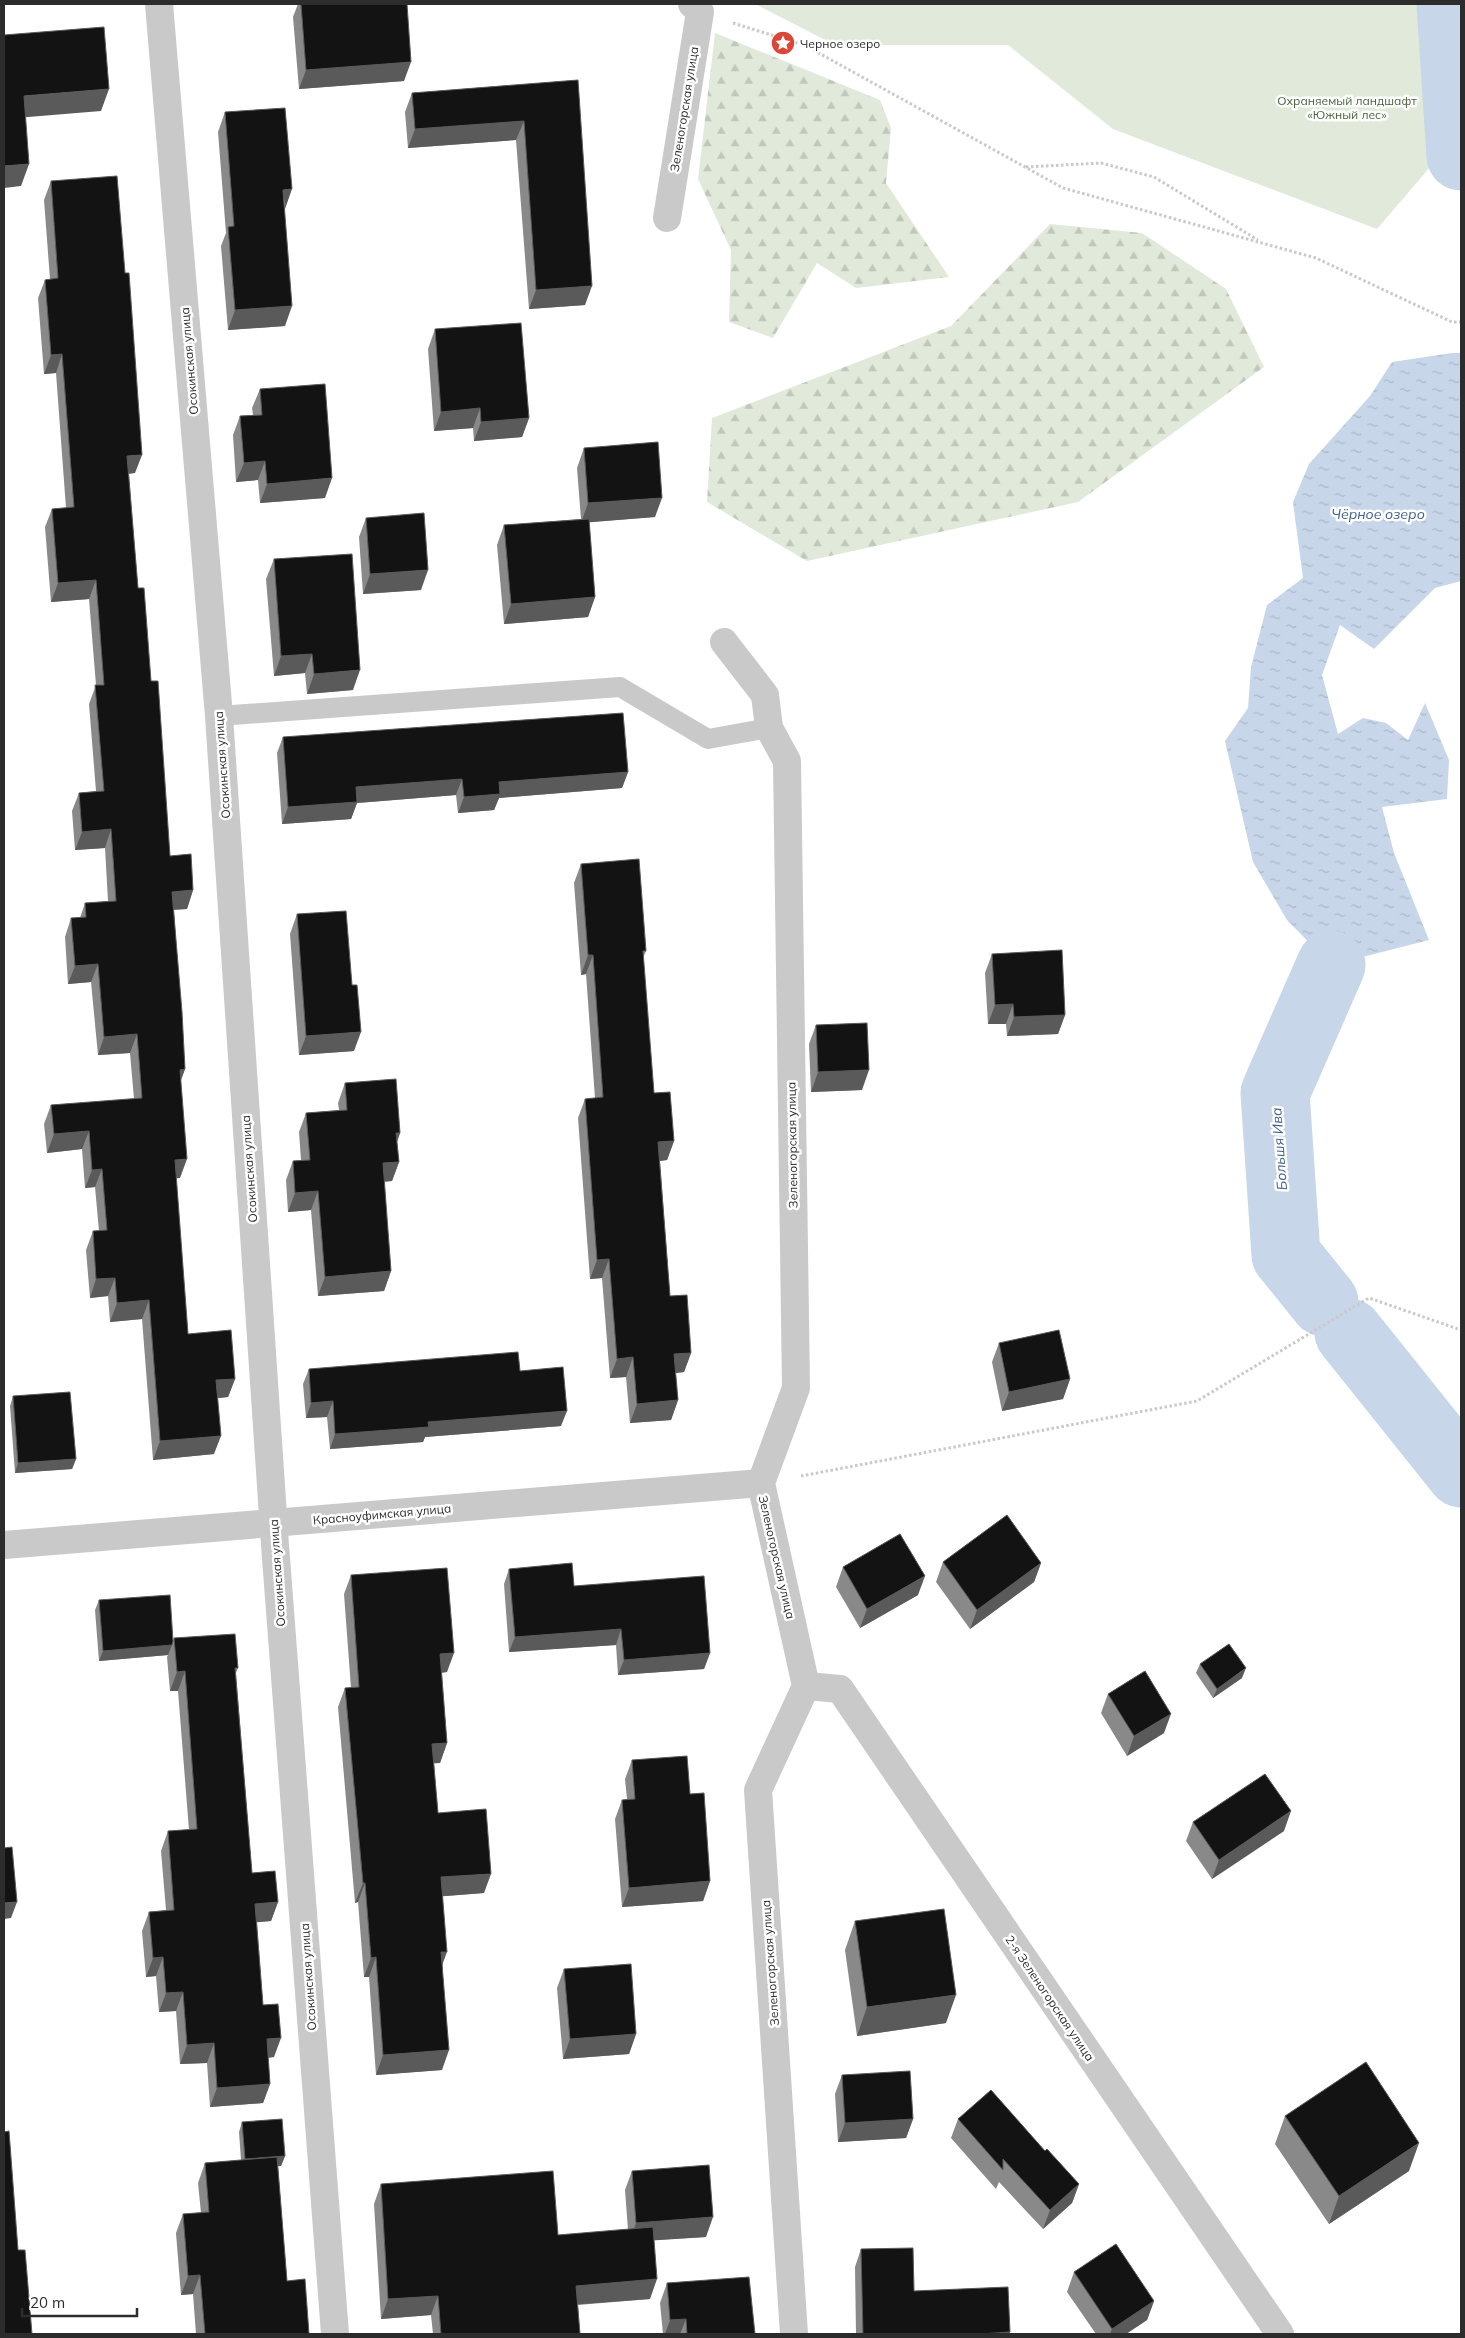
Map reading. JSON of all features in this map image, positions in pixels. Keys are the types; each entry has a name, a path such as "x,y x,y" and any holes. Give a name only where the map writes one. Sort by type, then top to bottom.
{"street":[{"name":"Осокинская улица","path":"159,4 219,716 273,1522 335,2334"},
{"name":"Зеленогорская улица","path":"667,218 696,8"},
{"name":"Зеленогорская улица","path":"724,642 765,696 768,728 787,761 796,1388 761,1483 806,1686 758,1790 794,2334"},
{"name":"Красноуфимская улица","path":"4,1545 761,1483"},
{"name":"2-я Зеленогорская улица","path":"806,1686 840,1690 1280,2334"}],"lane":[{"path":"219,716 620,686 708,739 768,728"}],"path":[{"path":"696,8 806,46 1063,188 1316,258 1452,322 1461,322"},
{"path":"1026,167 1102,162 1154,177 1263,243"},
{"path":"761,1483 1197,1401 1369,1298 1461,1330"}],"green space":[{"name":"Охраняемый ландшафт «Южный лес»","path":"755,4 1461,4 1461,131 1377,229 1113,129 1008,45 835,45"},
{"path":"715,33 880,100 891,128 886,183 949,277 856,288 817,263 773,338 729,322 731,250 698,179"},
{"path":"1050,224 1142,233 1226,289 1264,367 1078,502 807,561 707,502 712,418 951,326"}],"water":[{"name":"Чёрное озеро","path":"1461,353 1461,581 1435,588 1374,649 1340,625 1322,675 1338,734 1363,718 1386,723 1408,740 1425,703 1449,760 1447,799 1382,807 1394,853 1429,940 1331,965 1287,920 1253,862 1225,741 1248,708 1251,667 1267,605 1303,578 1293,502 1309,464 1370,396 1392,362"}],"building":[{"path":"301,4 407,4 411,62 306,70"},
{"path":"104,27 109,89 24,96 29,164 4,166 4,35"},
{"path":"578,80 592,286 536,290 524,121 415,129 412,93"},
{"path":"285,108 292,189 283,190 292,306 235,310 228,227 234,226 225,112"},
{"path":"117,176 125,273 129,273 142,455 127,456 138,588 144,588 151,681 158,681 170,856 191,854 193,890 172,892 182,1012 185,1069 180,1070 187,1159 175,1160 188,1334 231,1330 235,1379 216,1380 221,1436 160,1441 149,1300 117,1303 115,1278 96,1279 93,1231 107,1230 102,1169 92,1170 89,1131 54,1134 51,1105 142,1098 137,1034 104,1037 98,964 75,966 71,918 86,917 85,903 116,901 111,829 82,832 79,793 104,791 95,685 104,685 96,580 58,583 52,509 74,507 62,354 51,355 45,280 58,278 51,181"},
{"path":"521,323 529,418 481,422 480,408 441,412 435,329"},
{"path":"325,384 332,478 267,484 265,461 244,463 240,416 262,415 260,389"},
{"path":"658,442 662,498 588,503 584,448"},
{"path":"424,513 428,570 370,574 366,518"},
{"path":"589,519 595,597 511,604 504,525"},
{"path":"352,554 360,670 314,674 312,654 281,656 274,559"},
{"path":"623,713 628,772 499,782 500,794 464,797 462,779 356,787 357,802 288,807 283,737"},
{"path":"639,859 646,951 643,951 654,1093 670,1092 674,1141 658,1142 670,1296 687,1295 691,1353 674,1354 678,1400 637,1404 633,1357 617,1359 609,1259 597,1260 585,1099 603,1097 593,955 588,955 581,864"},
{"path":"346,911 352,985 357,985 361,1032 306,1036 297,914"},
{"path":"1062,950 1065,1015 1014,1017 1013,1004 995,1005 992,954"},
{"path":"867,1023 869,1070 818,1072 816,1025"},
{"path":"396,1079 400,1133 396,1133 399,1162 383,1163 391,1271 325,1277 318,1191 295,1193 293,1161 310,1160 306,1113 347,1110 345,1083"},
{"path":"1059,1330 1070,1379 1009,1392 999,1343"},
{"path":"518,1352 520,1371 563,1367 567,1411 428,1422 429,1427 335,1434 333,1401 311,1403 309,1369"},
{"path":"70,1392 76,1459 18,1463 13,1396"},
{"path":"1007,1515 1041,1563 977,1610 943,1562"},
{"path":"900,1534 925,1576 867,1609 843,1567"},
{"path":"572,1563 574,1586 704,1576 710,1653 624,1660 621,1629 515,1637 509,1569"},
{"path":"447,1568 454,1653 440,1654 447,1743 432,1744 438,1813 486,1809 491,1874 441,1877 447,1952 441,1952 449,2050 383,2055 376,1957 371,1958 345,1688 359,1687 351,1575"},
{"path":"170,1595 172,1645 103,1651 99,1600"},
{"path":"235,1634 238,1668 235,1668 252,1873 275,1871 278,1902 255,1904 263,2005 278,2004 281,2038 267,2039 270,2084 217,2088 214,2043 187,2045 183,1992 166,1993 163,1957 153,1958 149,1912 174,1910 168,1831 197,1829 185,1671 177,1672 174,1638"},
{"path":"1229,1644 1246,1668 1217,1689 1200,1664"},
{"path":"1145,1671 1171,1714 1134,1736 1108,1694"},
{"path":"687,1756 690,1794 704,1793 710,1881 629,1888 622,1800 635,1799 632,1760"},
{"path":"1265,1774 1291,1811 1219,1860 1193,1822"},
{"path":"12,1847 17,1902 4,1903 4,1848"},
{"path":"944,1909 956,1995 867,2007 855,1921"},
{"path":"631,1964 636,2034 570,2039 564,1969"},
{"path":"1366,2062 1419,2143 1339,2196 1285,2116"},
{"path":"910,2071 913,2119 845,2123 842,2075"},
{"path":"991,2090 1045,2151 1047,2149 1079,2184 1050,2210 1003,2159 1003,2170 958,2119"},
{"path":"282,2119 285,2156 245,2159 242,2122"},
{"path":"9,2131 18,2250 25,2250 32,2334 4,2334 4,2132"},
{"path":"277,2157 287,2281 305,2279 309,2334 205,2334 200,2275 188,2276 183,2214 209,2212 205,2163"},
{"path":"709,2165 713,2217 636,2223 632,2171"},
{"path":"553,2171 558,2235 653,2227 657,2279 576,2286 580,2334 441,2334 438,2296 388,2299 381,2184"},
{"path":"1116,2244 1154,2301 1112,2329 1074,2272"},
{"path":"913,2248 914,2291 1008,2287 1010,2332 980,2334 863,2334 861,2249"},
{"path":"749,2277 755,2334 687,2334 686,2319 670,2320 667,2283"}],"waterway":[{"path":"1451,4 1461,156"},
{"name":"Большя Ива","path":"1324,1302 1286,1255 1275,1093 1331,965"},
{"name":"Большя Ива","path":"1349,1333 1461,1473"}],"place":[{"name":"Черное озеро","path":"783,43"}]}
